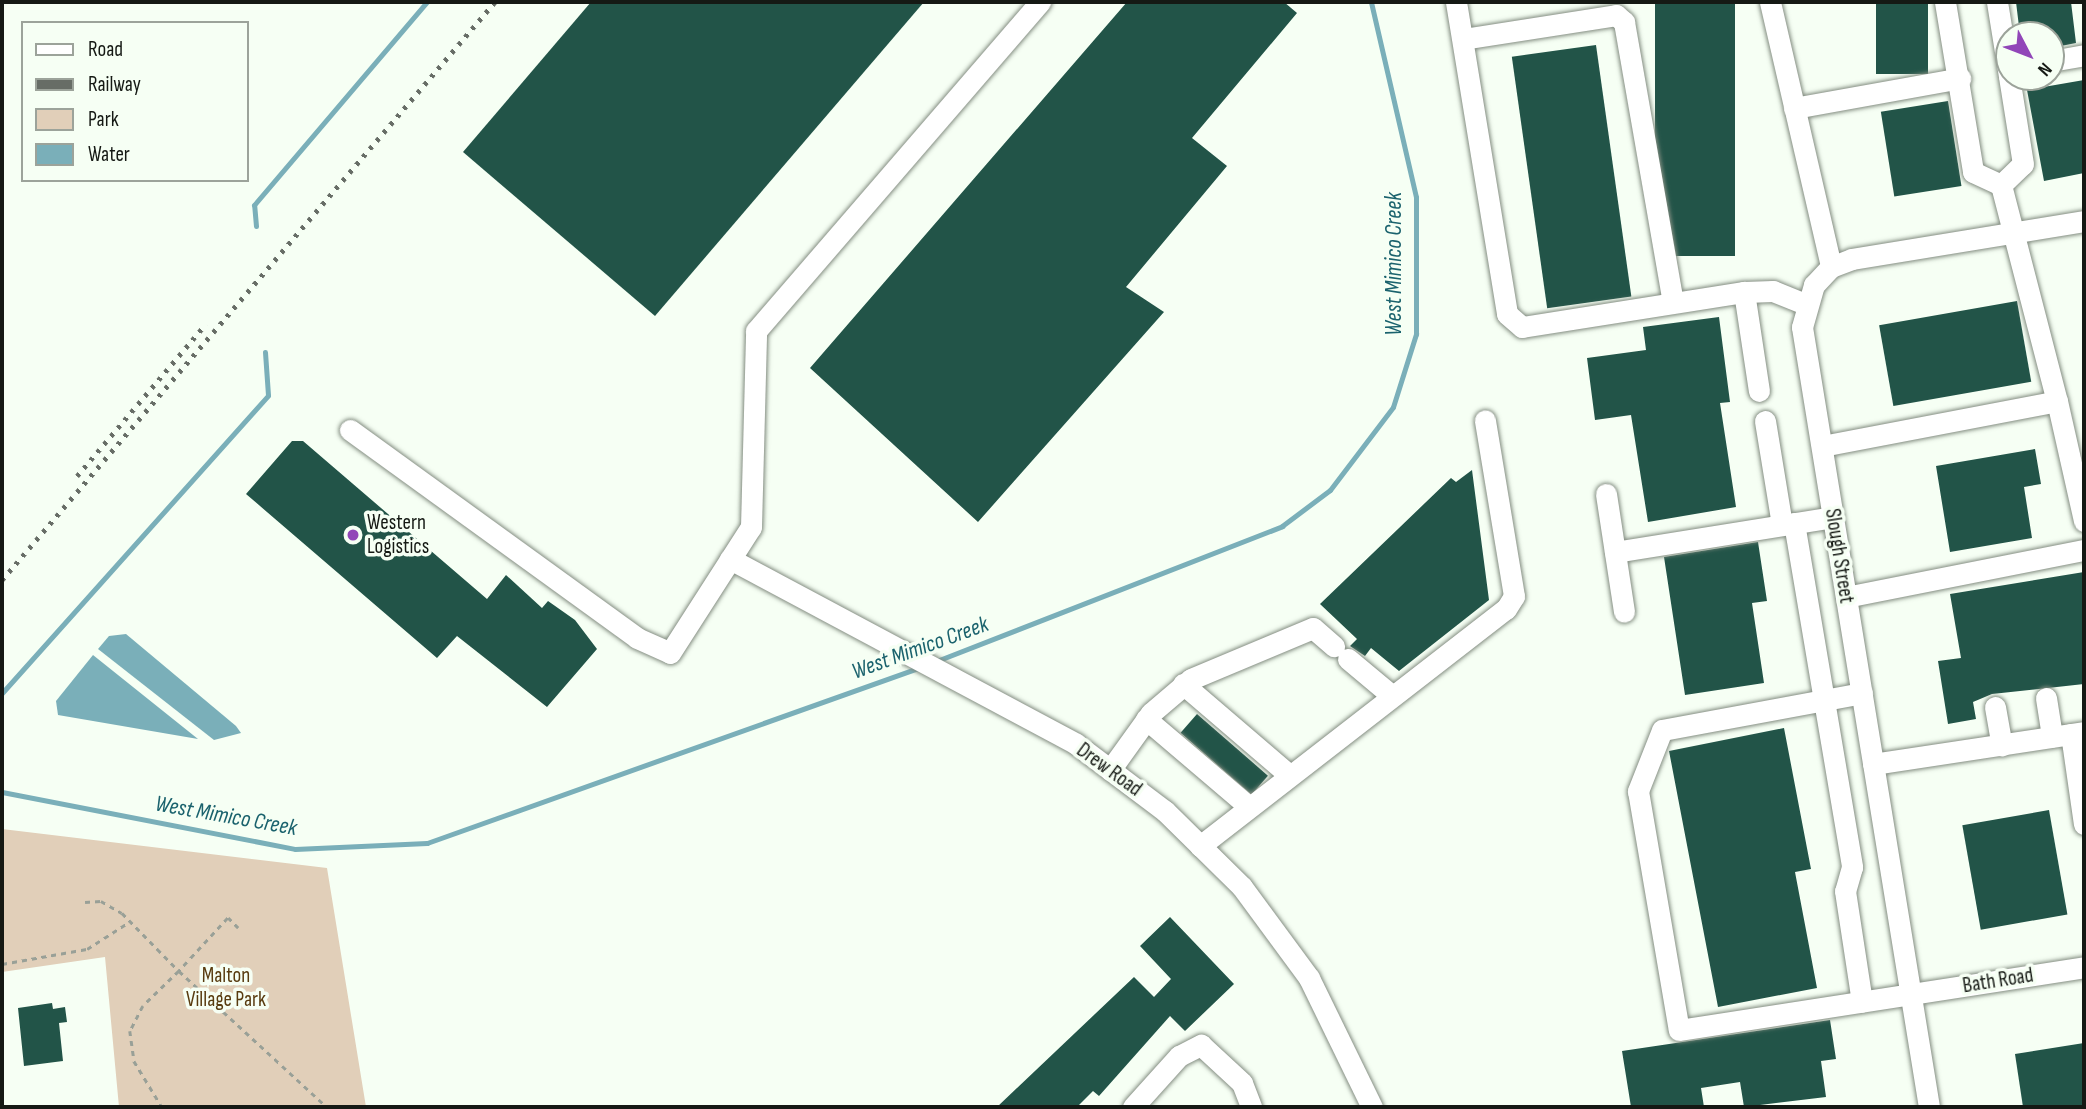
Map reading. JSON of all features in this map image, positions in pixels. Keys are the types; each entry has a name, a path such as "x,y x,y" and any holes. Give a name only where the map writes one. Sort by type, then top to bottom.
{"street":[{"path":"350,430 637,638 670,653 751,527 756,331 1040,2"},
{"path":"1456,2 1507,314 1522,327 1744,292 1773,291 1806,304 1831,267 2084,221"},
{"path":"1775,2 1794,108 1831,267"},
{"path":"1945,2 1960,78 1973,172 2001,185"},
{"path":"1997,2 2000,21"},
{"path":"1462,39 1616,15 1624,22 1673,302"},
{"path":"2065,58 2084,55"},
{"path":"1794,108 1960,78"},
{"path":"2001,185 2024,164 2012,91"},
{"path":"2001,185 2009,234 2025,264 2084,521"},
{"path":"1744,292 1759,391"},
{"name":"Slough Street","path":"1806,304 1802,327 1929,1107"},
{"path":"1822,446 2057,401"},
{"path":"1199,846 1247,805 1391,695 1514,596 1485,420"},
{"path":"1765,421 1823,699 1852,867 1845,891 1862,1002"},
{"path":"1606,494 1624,612"},
{"path":"1615,552 1833,517"},
{"path":"1846,597 2084,550"},
{"name":"Drew Road","path":"730,559 887,645 995,700 1110,770 1199,846 1242,887 1309,978 1372,1107"},
{"path":"1110,770 1146,719 1183,684 1313,628 1391,695"},
{"path":"1183,684 1288,774"},
{"path":"1823,699 1862,693"},
{"path":"2046,698 2069,734 2084,824"},
{"name":"Bath Road","path":"1823,699 1662,730 1638,791 1679,1030 2084,967"},
{"path":"1995,706 2002,745"},
{"path":"1146,719 1247,805"},
{"path":"1873,764 2069,734"},
{"path":"1852,867 1889,861"},
{"path":"1133,1107 1180,1056 1201,1045 1242,1083 1251,1107"}],"path":[{"path":"85,902 112,906 327,1107"},
{"path":"162,1107 134,1061 130,1031 139,1012 228,918 238,928"},
{"path":"2,964 87,949 129,922"}],"green space":[{"name":"Malton Village Park","path":"2,829 327,868 366,1107 119,1107 105,957 2,972"}],"water":[{"path":"126,634 241,733 214,740 98,649 109,636"},
{"path":"93,655 198,739 58,715 56,701"}],"building":[{"path":"591,2 924,2 655,316 463,152"},
{"path":"1127,2 1284,2 1297,13 1192,138 1227,166 1126,287 1164,312 978,522 810,368"},
{"path":"1655,2 1735,2 1735,256 1655,256"},
{"path":"1876,2 1928,2 1928,74 1876,74"},
{"path":"2016,2 2071,2 2076,43 2065,45 2065,21 2018,21"},
{"path":"1596,45 1631,297 1547,308 1512,57"},
{"path":"2084,80 2084,173 2044,181 2027,91 2065,91 2065,83"},
{"path":"1948,101 1961,186 1894,197 1881,112"},
{"path":"2017,301 2031,382 1893,406 1879,325"},
{"path":"1719,317 1730,402 1720,403 1736,507 1648,522 1631,415 1595,420 1587,358 1646,350 1643,327"},
{"name":"Western Logistics","path":"292,441 303,441 487,599 506,575 542,608 548,601 575,620 597,649 547,707 457,636 437,658 246,494"},
{"path":"2035,449 2041,484 2024,487 2032,538 1950,552 1936,466"},
{"path":"1472,470 1489,600 1399,671 1371,648 1365,656 1350,646 1357,639 1320,604 1451,478 1456,482"},
{"path":"1758,542 1767,601 1752,603 1764,683 1685,695 1664,557"},
{"path":"2084,572 2084,684 1992,694 1973,702 1976,719 1948,724 1938,661 1961,658 1950,594"},
{"path":"1197,714 1268,776 1252,795 1181,733"},
{"path":"1784,728 1811,869 1795,872 1817,988 1718,1007 1669,751"},
{"path":"2049,810 2067,914 1981,930 1962,825"},
{"path":"1170,917 1234,984 1185,1031 1170,1016 1099,1096 1093,1091 1077,1107 997,1107 1134,977 1154,997 1171,979 1140,946"},
{"path":"52,1003 53,1009 65,1007 67,1022 59,1023 63,1061 24,1066 18,1008"},
{"path":"1830,1020 1836,1059 1821,1061 1826,1097 1744,1107 1740,1082 1701,1088 1704,1107 1631,1107 1622,1051"},
{"path":"2084,1043 2084,1107 2023,1107 2015,1054"}],"waterway":[{"path":"256,226 254,205 427,2"},
{"name":"West Mimico Creek","path":"934,662 1282,526 1330,490 1393,407 1416,334 1416,197 1371,2"},
{"path":"2,693 268,395 265,352"},
{"name":"West Mimico Creek","path":"2,792 295,849 427,843 918,668"}],"railway":[{"path":"2,580 495,2"},
{"path":"77,476 206,324"}],"place":[{"name":"Western Logistics","path":"353,535"}]}
